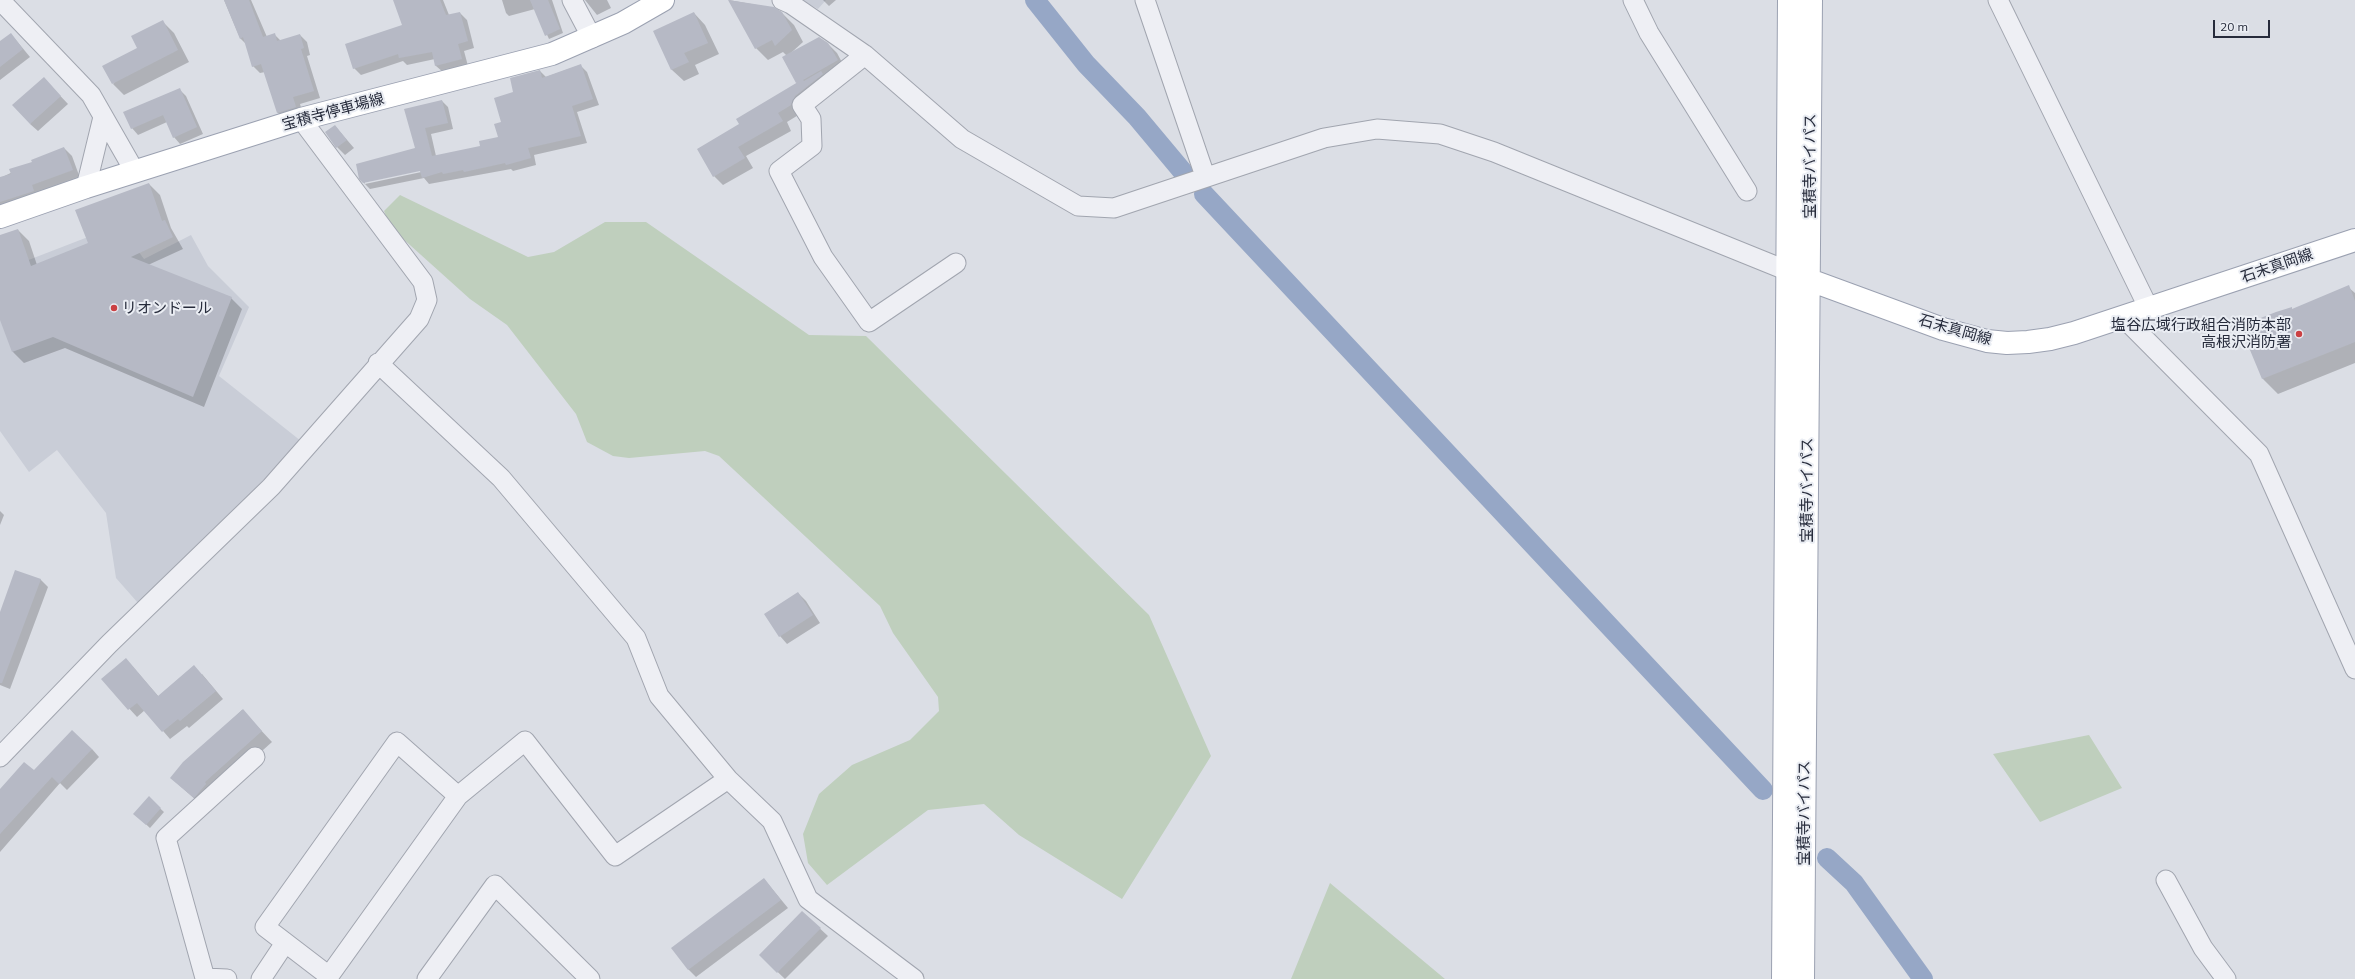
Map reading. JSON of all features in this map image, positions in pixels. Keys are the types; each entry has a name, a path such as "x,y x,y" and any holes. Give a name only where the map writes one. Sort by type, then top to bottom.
{"main road":[{"name":"宝積寺停車場線","path":"0,217 86,186 302,119 552,54 592,38 663,0"},
{"name":"宝積寺バイパス","path":"1783,979 1789,0"},
{"name":"宝積寺バイパス","path":"1803,979 1811,0"},
{"name":"石末真岡線","path":"1788,271 1943,329 1987,342 2007,343 2050,339 2149,309 2355,240"}],"street":[{"path":"0,0 91,95 135,172"},
{"path":"572,0 592,38"},
{"path":"782,0 791,4 865,54 962,139 1078,206 1114,208 1205,176 1324,138 1377,129 1440,134 1494,152 1788,271"},
{"path":"1145,0 1205,176"},
{"path":"1633,0 1649,33 1747,190"},
{"path":"1998,0 2149,309"},
{"path":"865,54 802,105 811,119 812,146 779,171 823,257 869,322 956,263"},
{"path":"86,186 103,117"},
{"path":"0,757 109,644 271,487 378,363 419,319 427,300 424,282 302,119"},
{"path":"2123,317 2259,454 2355,670"},
{"path":"378,363 501,478 636,638 659,696 728,779 772,821 808,899 914,979"},
{"path":"458,796 397,742 265,927 329,976 458,796 525,741 615,856 728,779"},
{"path":"227,979 205,978 166,838 255,757"},
{"path":"2166,880 2203,948 2226,979"},
{"path":"427,979 495,885 581,976"},
{"path":"261,979 285,943"}],"shaded area":[{"path":"801,0 826,0 818,9"},
{"path":"119,225 144,259 191,235 208,266 249,307 219,376 301,441 225,520 138,603 116,578 106,513 57,450 29,472 0,431 0,271"}],"green space":[{"path":"400,195 528,257 554,252 605,222 646,222 809,335 866,336 1149,615 1211,756 1122,899 1019,835 984,804 928,810 827,885 808,863 803,834 819,794 852,765 910,740 939,711 938,697 893,633 880,606 719,456 705,451 629,458 613,456 587,442 576,414 507,325 470,299 391,228 384,211"},
{"path":"2089,735 2122,788 2040,822 1993,754"},
{"path":"1330,883 1445,979 1291,979"}],"building":[{"path":"224,0 249,0 263,37 275,33 277,41 300,34 304,48 301,49 314,91 293,97 296,107 277,113 261,64 252,67 243,37 240,39"},
{"path":"393,0 440,0 446,15 460,12 468,41 458,44 462,59 435,66 432,52 399,58 398,54 353,69 345,44 402,25"},
{"path":"530,0 548,0 560,29 545,36"},
{"path":"728,0 774,7 782,12 792,30 775,46 772,40 755,49"},
{"path":"694,12 708,43 684,53 689,62 671,70 653,31"},
{"path":"163,20 178,50 112,84 102,66 137,48 131,36"},
{"path":"11,33 23,49 0,67 0,41"},
{"path":"819,37 828,43 838,60 803,80 804,81 821,71 823,74 795,96 791,105 778,113 783,121 738,147 745,158 713,177 697,149 739,124 736,119 798,82 796,83 782,57"},
{"path":"581,64 593,99 572,106 581,136 528,148 531,158 506,165 505,163 464,172 463,170 443,174 442,172 422,178 420,171 363,183 359,179 356,164 415,148 404,109 442,100 448,123 425,128 432,156 480,146 479,141 498,137 494,124 501,122 494,98 513,92 510,78 540,70 542,78"},
{"path":"44,77 61,96 30,124 12,105"},
{"path":"180,88 197,127 173,138 163,115 131,129 123,112"},
{"path":"335,125 347,140 336,148 325,132"},
{"path":"64,147 73,170 32,185 34,191 0,202 0,177 11,174 9,169 32,162 31,160"},
{"name":"リオンドール","path":"149,183 162,221 165,220 173,237 131,257 232,297 193,397 53,337 12,352 0,320 0,235 18,229 31,266 88,243 75,210"},
{"name":"塩谷広域行政組合消防本部 高根沢消防署","path":"2349,285 2355,301 2355,342 2262,379 2240,326 2276,312 2292,307 2292,309"},
{"path":"15,570 41,579 2,683 0,683 0,612"},
{"path":"798,592 813,615 779,637 764,614"},
{"path":"126,658 158,696 194,665 216,691 180,721 178,719 162,732 137,703 128,710 101,679"},
{"path":"243,709 262,731 205,782 206,784 194,798 170,778 183,762"},
{"path":"72,730 92,749 59,784 52,777 0,834 0,789 24,762 34,770"},
{"path":"149,796 161,808 146,825 133,814"},
{"path":"764,878 781,900 688,970 671,948"},
{"path":"802,911 821,928 777,973 759,955"}],"waterway":[{"path":"1035,0 1086,64 1137,117 1183,172"},
{"path":"1204,194 1763,790"},
{"path":"1827,858 1854,883 1923,979"}],"place":[{"name":"リオンドール","path":"114,308"},
{"name":"塩谷広域行政組合消防本部 高根沢消防署","path":"2299,334"}]}
